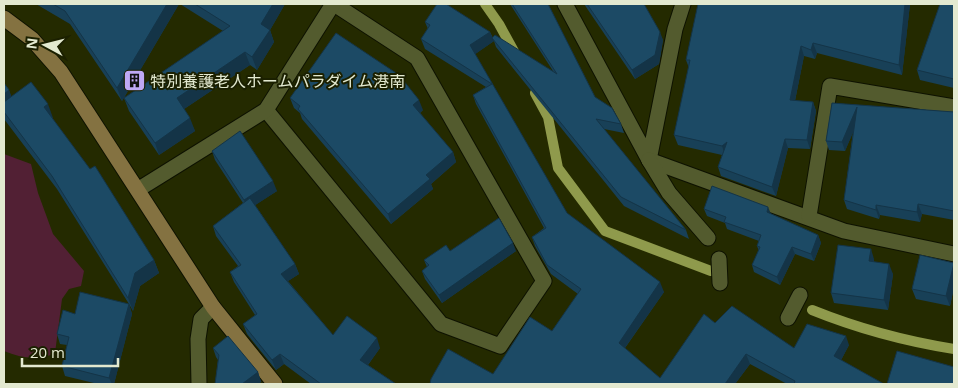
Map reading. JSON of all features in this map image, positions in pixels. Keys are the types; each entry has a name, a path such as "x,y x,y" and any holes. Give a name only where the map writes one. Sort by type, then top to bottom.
{"street":[{"path":"138,189 266,110 333,4 416,58 544,281 500,346 441,324 266,110"},
{"path":"565,4 649,160 669,193 708,238"},
{"path":"649,160 675,29 683,4"},
{"path":"4,18 32,39 61,72 214,307 275,384"},
{"path":"810,216 830,86 954,107"},
{"path":"649,160 810,216 844,231 954,254"},
{"path":"718,259 720,283"},
{"path":"788,318 800,295"},
{"path":"200,384 198,339 201,319 214,307"}],"shaded area":[{"path":"4,154 31,164 38,193 53,234 84,271 81,286 69,289 62,299 55,353 43,357 23,357 4,351"}],"building":[{"path":"53,4 167,4 117,88 65,11"},
{"path":"195,4 273,4 261,24 270,30 252,57 245,52 177,98 190,118 155,143 124,98 230,26"},
{"path":"437,4 446,4 490,32 470,45 567,213 660,282 619,343 660,378 704,314 715,323 732,306 794,348 807,324 846,336 834,356 884,384 794,384 795,381 746,354 725,384 430,384 448,349 493,374 530,317 552,331 581,289 547,265 532,237 546,228 473,95 492,84 421,39 430,25 425,22"},
{"path":"512,4 548,4 595,97 612,108 621,124 596,119 686,230 621,197 492,38 495,35 557,74"},
{"path":"587,4 644,4 660,32 655,55 632,70"},
{"path":"698,4 905,4 899,65 813,43 811,50 801,46 790,100 813,102 807,140 785,139 772,187 718,167 727,142 722,146 674,135 690,60 686,60"},
{"path":"940,4 954,4 954,79 917,70"},
{"path":"336,33 399,75 419,100 413,105 453,152 426,175 430,179 388,214 298,109 300,106 290,98"},
{"path":"31,82 48,104 44,107 90,169 95,166 154,260 135,273 128,298 52,176 4,112 4,102"},
{"path":"4,83 9,90 4,94"},
{"path":"832,103 954,112 954,211 918,204 917,212 876,205 876,210 844,200 857,107 842,142 826,141"},
{"path":"240,131 273,181 244,200 212,151"},
{"path":"712,186 768,207 767,212 818,235 811,254 792,247 777,277 752,265 760,247 757,246 761,235 724,222 726,217 704,209"},
{"path":"250,198 295,264 281,274 333,335 347,316 377,338 360,360 396,384 321,384 280,354 272,360 243,324 257,314 230,272 241,265 213,226"},
{"path":"499,218 513,243 439,295 422,271 429,265 424,260 446,245 450,251"},
{"path":"838,245 871,249 869,261 889,264 884,300 831,293"},
{"path":"920,255 954,263 946,296 912,289"},
{"path":"80,292 129,304 109,378 62,366 69,337 57,334 63,310 75,314"},
{"path":"228,336 258,372 242,384 215,384 219,355 213,348"},
{"path":"897,351 954,367 954,384 887,384"}],"waterway":[{"path":"485,4 499,24 516,55"},
{"path":"535,93 548,117 558,168 605,231 711,271"},
{"path":"812,310 882,334 954,349"}],"place":[{"name":"特別養護老人ホームパラダイム港南","path":"134,81"}]}
